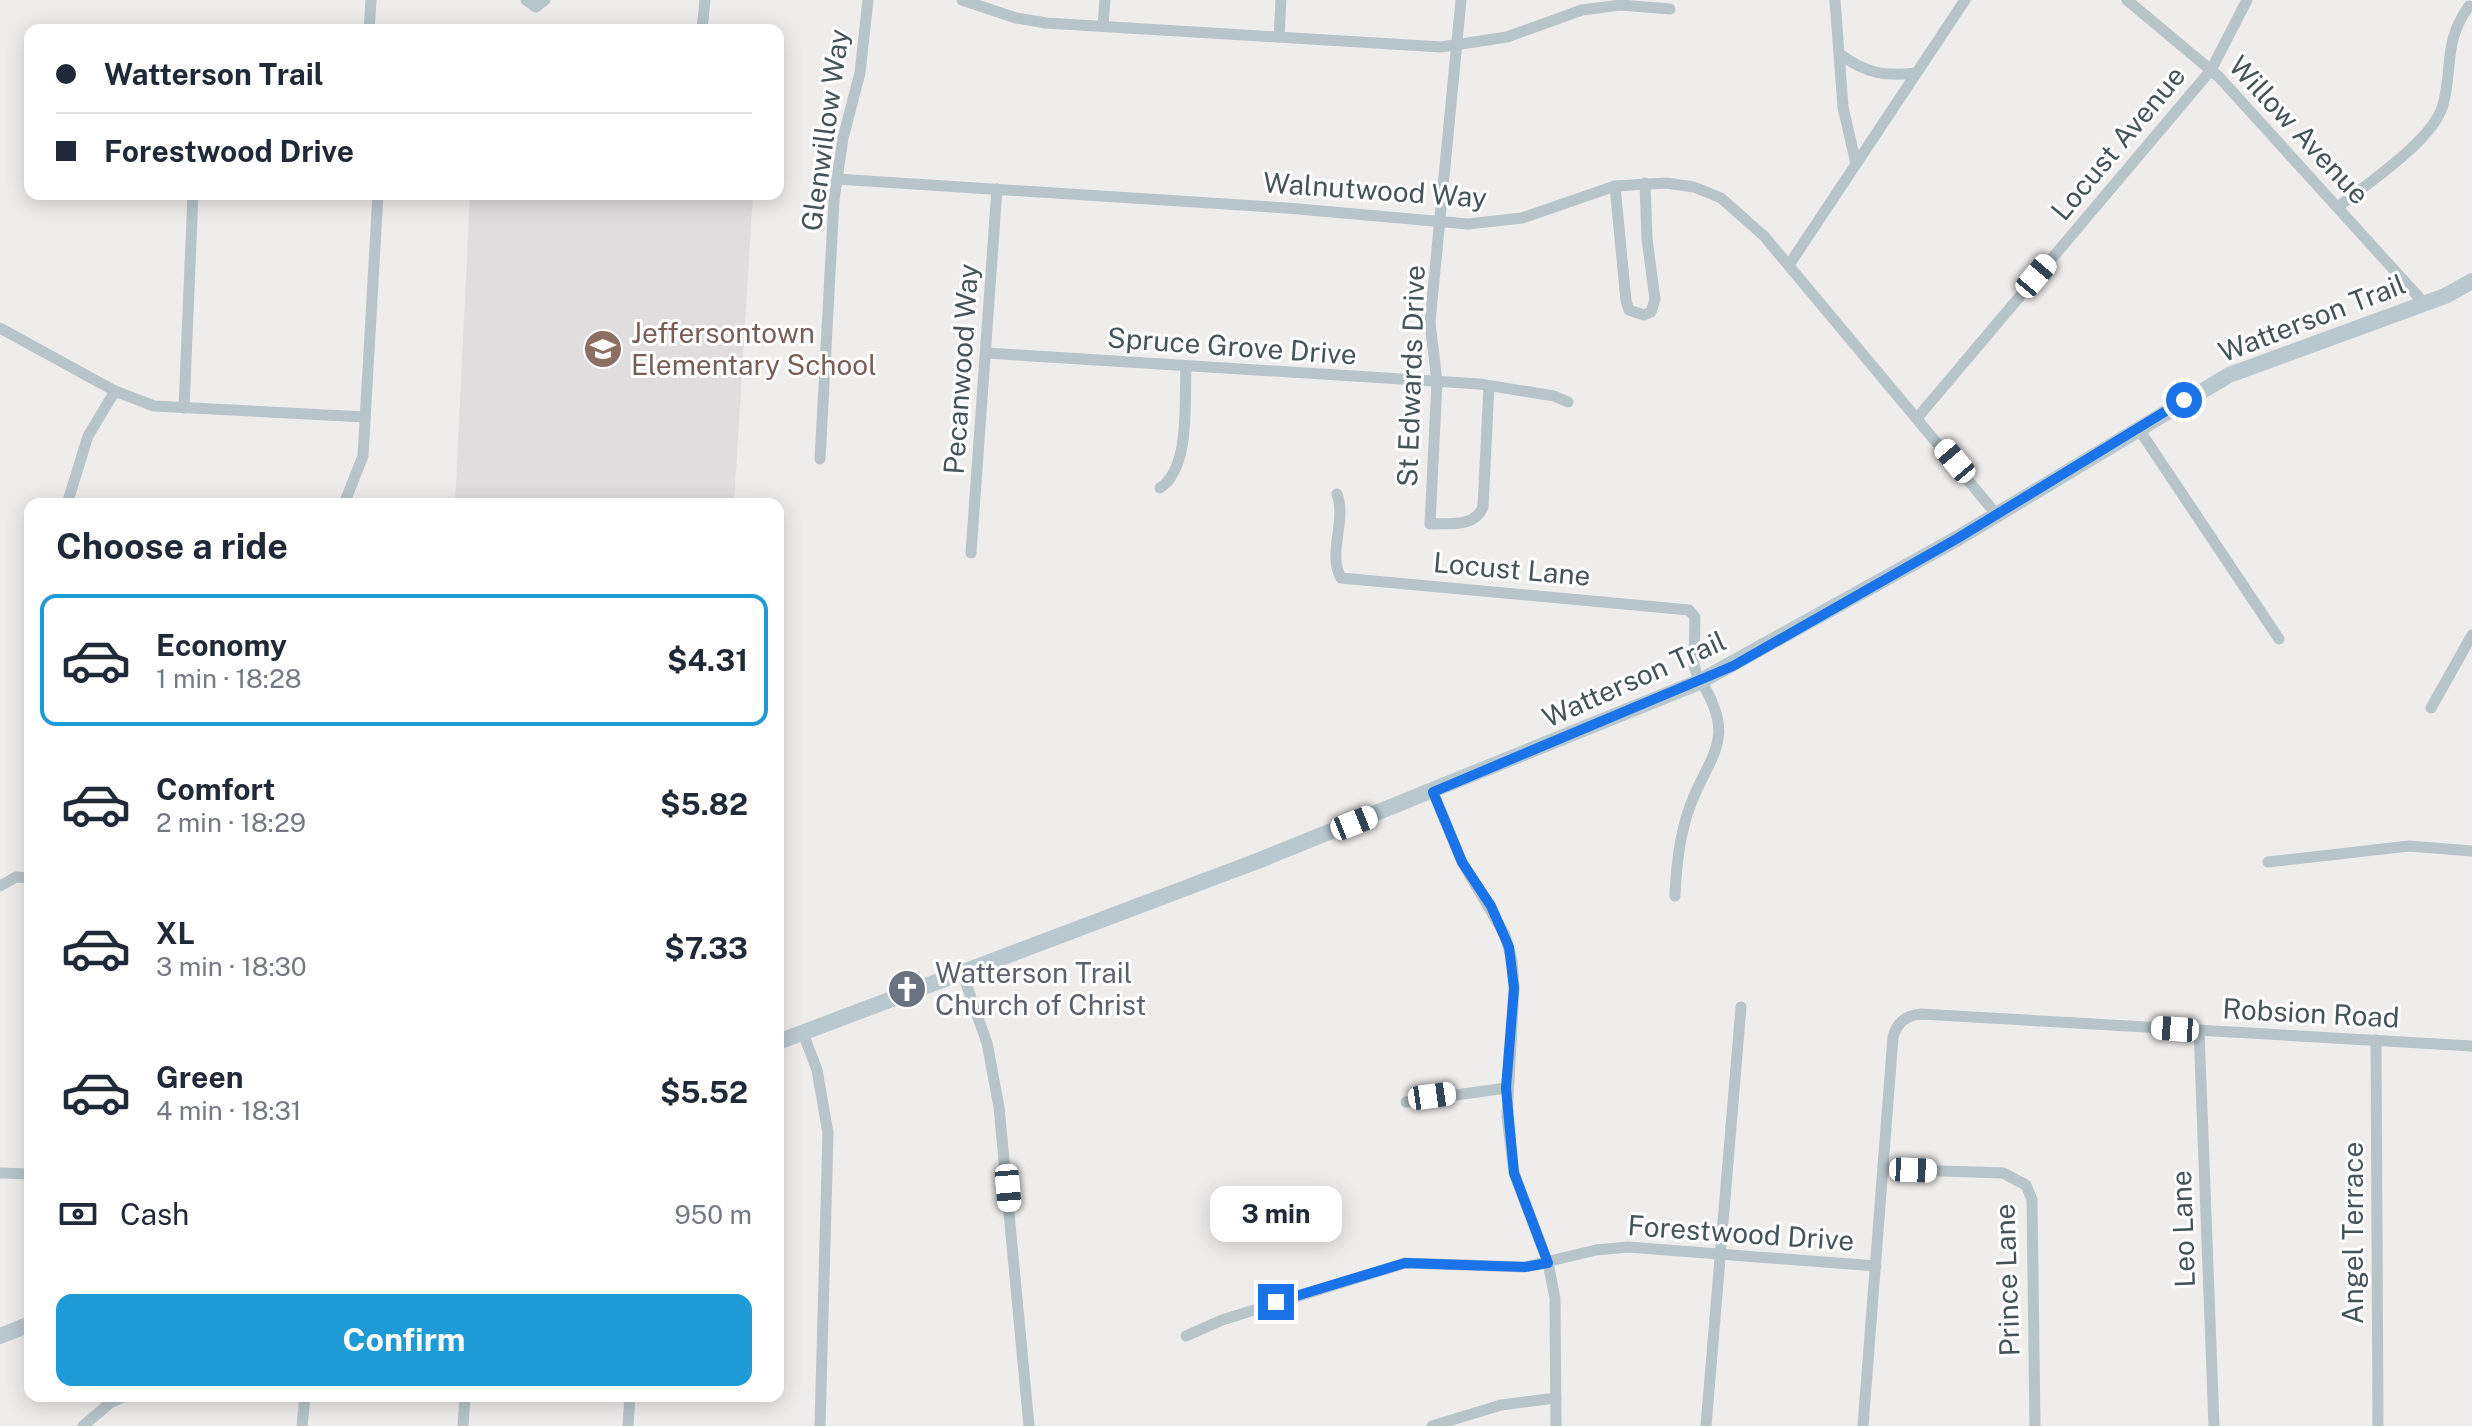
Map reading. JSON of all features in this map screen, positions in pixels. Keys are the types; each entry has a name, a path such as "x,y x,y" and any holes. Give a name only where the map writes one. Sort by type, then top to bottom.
{"main road":[{"name":"Watterson Trail","path":"784,1040 1433,792 1700,681 1812,622 2239,370 2425,304 2472,281"},
{"path":"0,1336 24,1326"}],"street":[{"path":"369,24 371,0"},
{"path":"526,0 536,7 545,0"},
{"path":"703,24 705,0"},
{"name":"Glenwillow Way","path":"820,459 836,179 860,73 868,0"},
{"path":"962,0 1016,18 1103,26 1456,46 1507,37 1582,10 1621,5 1670,9"},
{"path":"1103,26 1105,0"},
{"path":"1279,37 1281,0"},
{"name":"St Edwards Drive","path":"1461,0 1430,322 1437,382 1430,524 1469,523 1479,516 1483,507 1489,386"},
{"path":"1835,0 1843,107 1856,164"},
{"path":"1789,265 1965,0"},
{"name":"Willow Avenue","path":"2127,0 2211,70 2425,304"},
{"name":"Locust Avenue","path":"1918,417 2211,70 2247,0"},
{"path":"2338,207 2419,139 2437,119 2443,105 2453,32 2469,6"},
{"path":"1841,55 1870,73 1897,76 1916,73"},
{"name":"Walnutwood Way","path":"836,179 1442,222 1507,222 1615,186 1645,183 1694,187 1721,198 1751,222 1918,417 1997,515"},
{"path":"1615,186 1626,301 1629,310 1644,315 1651,312 1655,299 1647,239 1645,183"},
{"name":"Pecanwood Way","path":"971,553 997,189"},
{"path":"184,408 193,200"},
{"path":"346,498 363,456 378,200"},
{"path":"0,328 115,391 154,406 365,417"},
{"name":"Spruce Grove Drive","path":"986,353 1489,386 1554,396 1568,402"},
{"path":"1160,488 1171,480 1181,462 1186,367"},
{"path":"69,498 88,436 115,391"},
{"path":"2138,428 2279,639"},
{"name":"Locust Lane","path":"1337,494 1341,504 1336,563 1341,578 1689,610 1695,617 1694,665 1700,681"},
{"path":"2431,708 2472,635"},
{"path":"1675,896 1687,815 1719,745 1718,718 1713,700 1700,681"},
{"path":"1433,792 1462,862 1491,906 1509,947 1514,988 1506,1088 1514,1173 1548,1263 1555,1298 1556,1426"},
{"path":"2268,862 2409,846 2472,851"},
{"path":"0,886 16,877 24,878"},
{"path":"962,972 987,1043 999,1107 1029,1426"},
{"path":"1706,1426 1741,1007"},
{"name":"Robsion Road","path":"1883,1169 1893,1037 1898,1024 1907,1017 1921,1014 2472,1046"},
{"name":"Leo Lane","path":"2199,1030 2214,1426"},
{"path":"803,1033 817,1070 828,1133 820,1426"},
{"name":"Angel Terrace","path":"2376,1040 2378,1426"},
{"path":"1406,1102 1506,1088"},
{"path":"1863,1426 1883,1169"},
{"name":"Prince Lane","path":"1883,1169 2003,1173 2026,1185 2032,1200 2035,1426"},
{"path":"0,1173 24,1174"},
{"name":"Forestwood Drive","path":"1186,1336 1222,1320 1405,1263 1525,1267 1596,1250 1628,1247 1876,1266"},
{"path":"1432,1426 1501,1405 1556,1398"},
{"path":"83,1426 112,1402"},
{"path":"302,1426 304,1402"},
{"path":"463,1426 465,1402"},
{"path":"628,1426 630,1402"}],"shaded area":[{"name":"Jeffersontown Elementary School","path":"470,200 753,200 734,498 455,498"}],"place":[{"name":"Jeffersontown Elementary School","path":"603,349"},
{"name":"Watterson Trail Church of Christ","path":"907,989"}],"route":[{"path":"1276,1302 1405,1263 1525,1267 1548,1263 1514,1173 1507,1117 1506,1088 1514,988 1509,947 1491,906 1462,862 1433,792 1733,666 1958,538 2184,400"}]}
